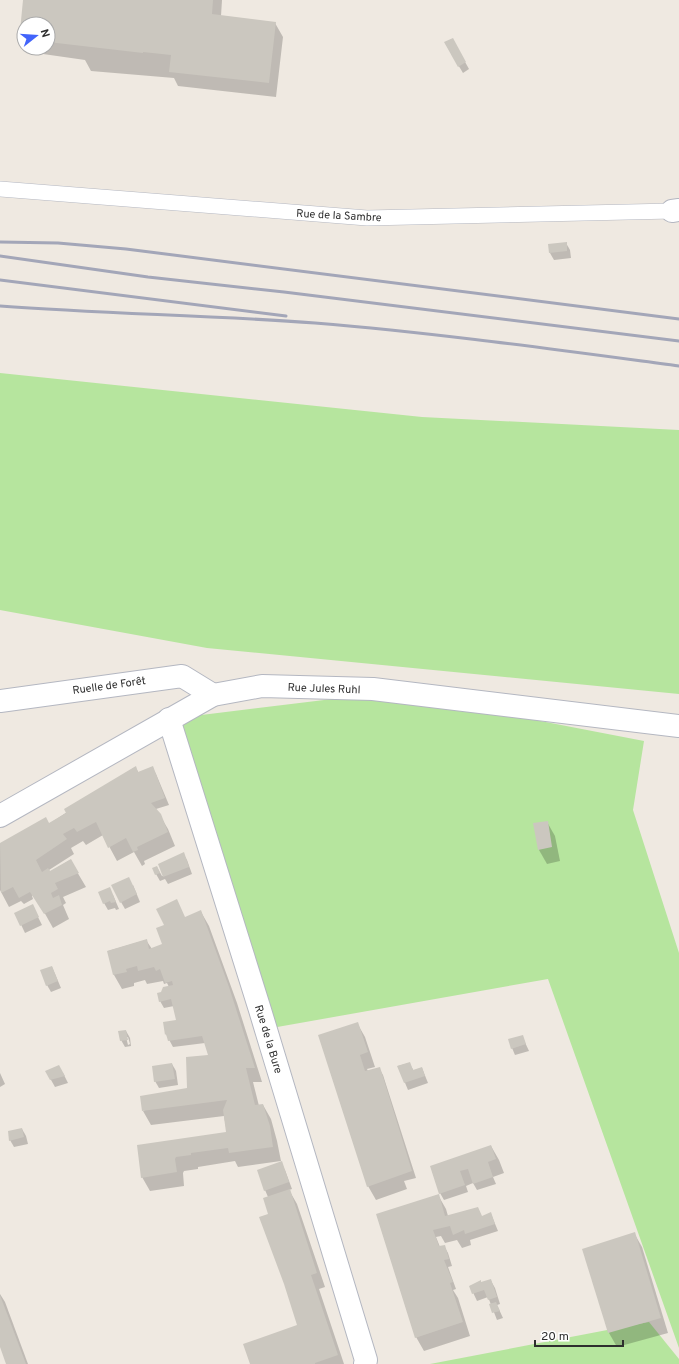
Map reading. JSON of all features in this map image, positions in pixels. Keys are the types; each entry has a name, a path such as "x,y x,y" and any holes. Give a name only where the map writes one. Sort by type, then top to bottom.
{"street":[{"name":"Ruelle de Forêt","path":"0,701 182,676 213,695"},
{"name":"Rue Jules Ruhl","path":"0,816 213,695 262,686 373,689 679,726"},
{"name":"Rue de la Bure","path":"169,720 262,1016 365,1362"}],"lane":[{"name":"Rue de la Sambre","path":"0,190 367,218 676,211"}],"green space":[{"path":"0,373 422,417 679,430 679,694 207,648 0,610"},
{"path":"390,692 644,741 633,810 679,953 679,1348 548,979 266,1029 169,719"},
{"path":"649,1322 679,1359 679,1364 430,1364"}],"building":[{"path":"23,0 213,0 212,14 276,22 269,83 169,72 171,55 56,43 56,16 21,16"},
{"path":"453,38 466,62 458,67 444,42"},
{"path":"567,242 567,251 549,253 548,244"},
{"path":"136,766 138,772 153,766 165,798 151,803 161,814 168,832 137,847 138,850 133,852 126,838 108,848 96,822 77,832 74,828 63,834 67,839 36,860 42,872 48,868 50,871 71,859 79,873 55,883 58,889 51,893 53,898 59,895 62,905 44,914 30,892 19,898 13,887 1,893 0,843 46,817 49,823 66,813 64,809"},
{"path":"548,821 552,847 538,850 533,823"},
{"path":"184,852 189,867 163,877 158,864"},
{"path":"157,866 160,873 155,875 152,868"},
{"path":"129,877 137,894 120,903 111,885"},
{"path":"110,887 116,902 111,903 110,901 103,904 98,892"},
{"path":"177,899 185,917 201,910 229,987 255,1068 246,1068 255,1105 263,1104 270,1126 273,1147 229,1153 228,1148 191,1153 191,1155 176,1157 177,1172 141,1178 137,1145 226,1132 223,1110 227,1100 142,1111 140,1096 187,1088 186,1057 208,1055 202,1036 168,1041 166,1034 165,1035 163,1022 176,1020 171,999 159,1002 157,993 161,992 163,987 173,985 172,981 165,983 160,969 156,971 154,967 138,971 137,966 126,969 127,972 113,975 107,951 147,939 149,949 162,944 156,928 164,925 156,909"},
{"path":"33,904 39,917 20,926 14,913"},
{"path":"52,966 58,981 46,986 40,970"},
{"path":"358,1022 368,1052 360,1055 365,1071 380,1067 412,1171 367,1187 318,1035"},
{"path":"126,1030 128,1040 120,1041 118,1031"},
{"path":"523,1035 526,1044 511,1049 508,1039"},
{"path":"410,1062 413,1070 422,1067 425,1076 404,1083 397,1066"},
{"path":"172,1063 175,1079 154,1082 152,1066"},
{"path":"59,1065 65,1076 50,1080 45,1071"},
{"path":"22,1128 24,1137 9,1141 8,1131"},
{"path":"491,1145 496,1159 488,1162 493,1177 473,1184 468,1169 460,1171 465,1185 439,1194 430,1166"},
{"path":"282,1161 289,1182 264,1191 257,1170"},
{"path":"290,1189 317,1273 311,1275 338,1355 315,1364 250,1364 243,1344 297,1325 284,1284 259,1217 268,1214 263,1198"},
{"path":"439,1194 445,1216 478,1207 482,1216 491,1212 495,1224 465,1234 464,1230 453,1235 450,1226 433,1230 439,1246 445,1245 449,1259 444,1260 453,1282 450,1283 463,1322 415,1338 376,1214"},
{"path":"635,1232 661,1318 608,1333 582,1249"},
{"path":"491,1279 497,1297 488,1300 484,1290 472,1294 469,1286 481,1280 481,1282"},
{"path":"0,1295 26,1364 6,1364 0,1347"},
{"path":"496,1302 500,1311 492,1313 489,1304"}],"railway":[{"path":"0,242 58,243 126,249 679,319"},
{"path":"0,256 148,277 284,292 679,341"},
{"path":"0,280 286,316"},
{"path":"0,306 236,318 361,327 543,348 679,366"}]}
